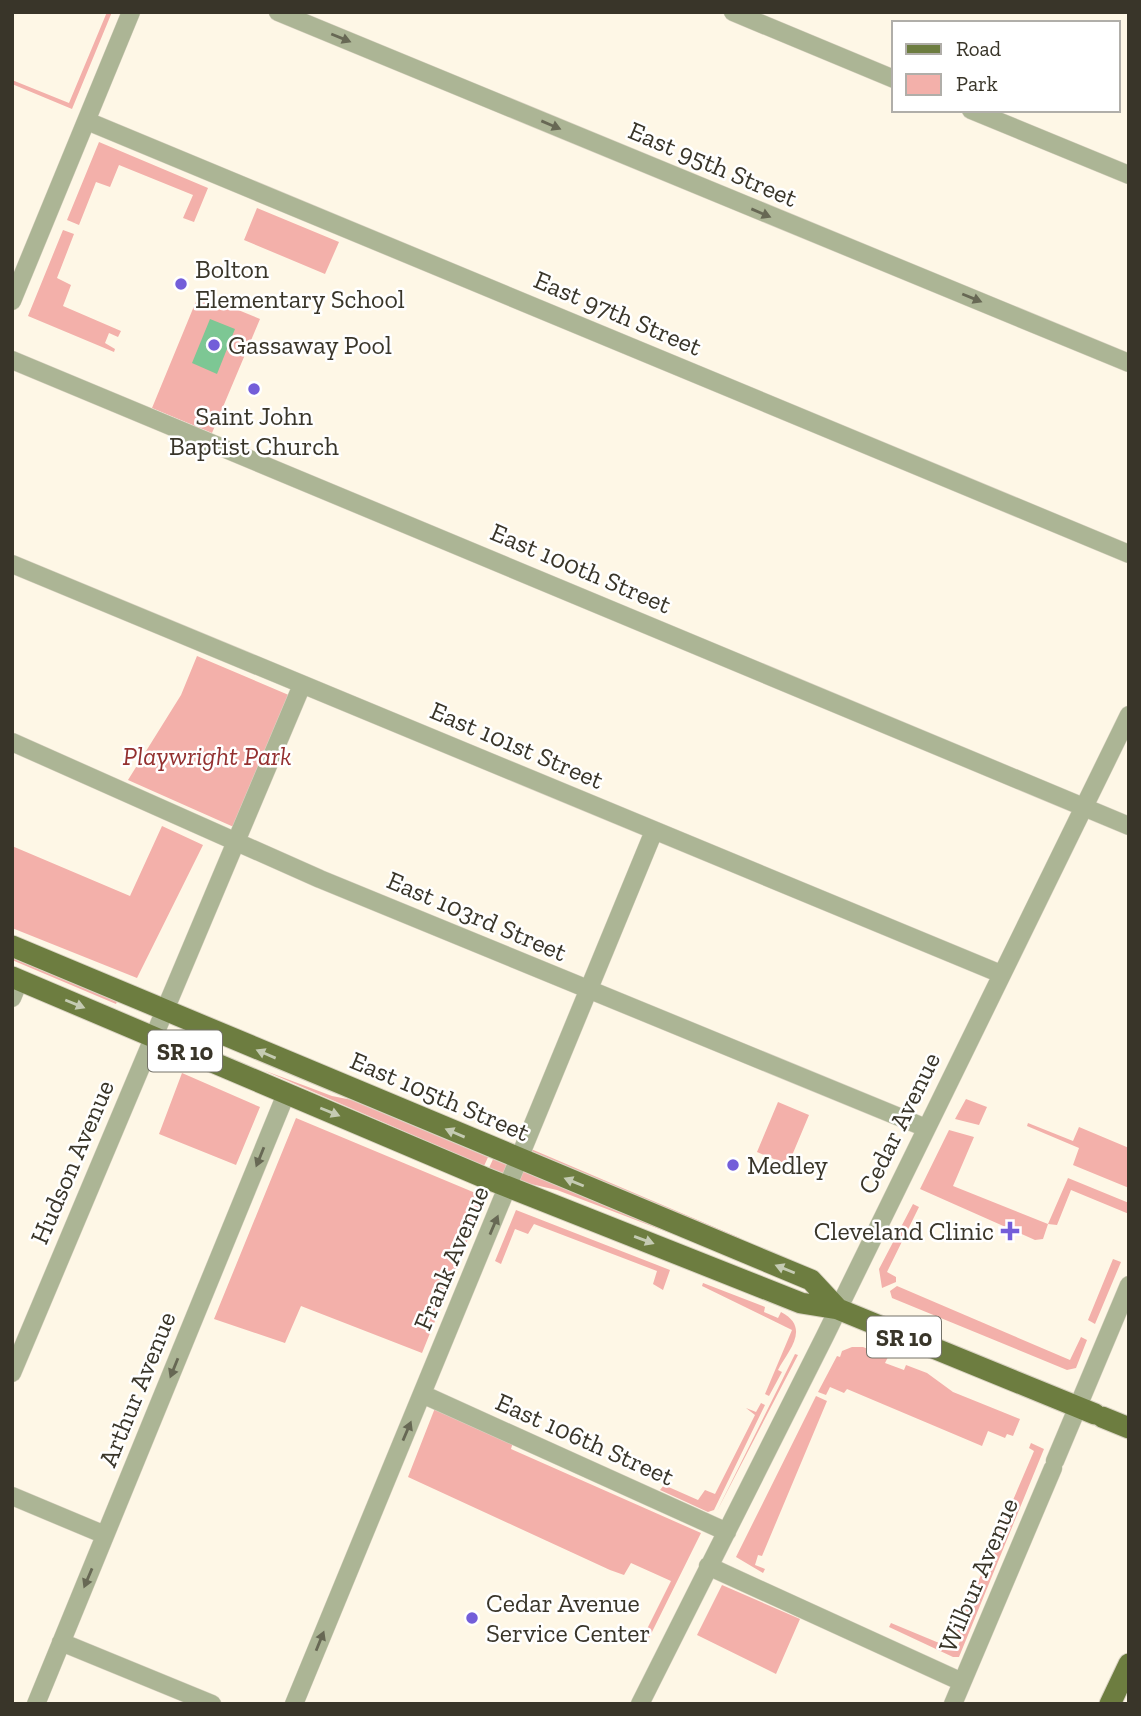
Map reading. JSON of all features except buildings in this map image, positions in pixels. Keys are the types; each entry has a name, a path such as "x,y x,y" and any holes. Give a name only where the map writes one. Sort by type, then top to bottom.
{"main road":[{"name":"East 105th Street","path":"12,946 811,1280 838,1309"},
{"name":"East 105th Street","path":"15,985 154,1038 509,1187 801,1303 838,1309 1129,1428"},
{"path":"1110,1704 1129,1664"}],"street":[{"path":"12,301 131,12"},
{"name":"East 95th Street","path":"278,12 1129,363"},
{"path":"733,12 892,78"},
{"path":"976,112 1129,175"},
{"name":"East 97th Street","path":"87,121 1129,554"},
{"name":"East 100th Street","path":"12,360 1129,826"},
{"name":"East 101st Street","path":"12,564 1002,974"},
{"name":"Hudson Avenue","path":"12,1373 302,684"},
{"name":"Cedar Avenue","path":"640,1704 838,1309 1129,715"},
{"name":"East 103rd Street","path":"12,742 236,841 926,1128"},
{"name":"Frank Avenue","path":"294,1704 654,831"},
{"name":"Arthur Avenue","path":"36,1704 286,1094"},
{"name":"Wilbur Avenue","path":"953,1704 1054,1464 1091,1413 1129,1284"},
{"name":"East 106th Street","path":"422,1394 727,1532"},
{"path":"12,1496 105,1535"},
{"path":"708,1566 962,1682"},
{"path":"61,1642 212,1704"}],"green space":[{"path":"107,12 112,12 72,109 12,84 12,80 69,103"},
{"path":"99,142 208,188 194,222 183,218 193,195 119,165 110,187 96,182 79,225 67,220"},
{"path":"257,208 339,242 325,274 244,240"},
{"path":"63,230 74,234 57,278 71,285 63,306 121,331 118,337 109,333 105,343 115,349 114,352 28,316"},
{"name":"Gassaway Pool","path":"199,294 260,319 212,433 152,408"},
{"name":"Playwright Park","path":"197,656 291,696 236,828 128,780 181,695"},
{"path":"162,826 203,845 137,978 12,928 12,846 130,896"},
{"path":"12,954 118,999 116,1004 12,960"},
{"path":"263,1070 332,1096 362,1102 489,1155 484,1166"},
{"path":"182,1073 260,1107 236,1165 159,1134"},
{"path":"966,1099 987,1107 979,1125 955,1119"},
{"path":"778,1102 809,1115 788,1165 757,1152"},
{"path":"296,1118 485,1197 422,1353 301,1306 285,1343 214,1319"},
{"path":"1028,1123 1073,1141 1079,1127 1129,1148 1129,1188 1073,1165 1079,1148 1027,1126"},
{"path":"949,1130 974,1137 953,1186 1048,1224 1043,1239 1035,1240 920,1189"},
{"path":"524,1146 740,1238 737,1241 523,1152"},
{"path":"494,1157 683,1238 557,1190 522,1182 489,1168"},
{"path":"1068,1178 1129,1203 1129,1214 1071,1190 1057,1225 1048,1224"},
{"path":"913,1204 919,1207 887,1272 896,1277 896,1282 882,1288 879,1269"},
{"path":"516,1210 670,1270 663,1290 653,1284 657,1271 534,1224 528,1234 515,1229 501,1264 495,1261"},
{"path":"1113,1259 1121,1262 1095,1324 1088,1320"},
{"path":"703,1283 765,1307 764,1312 778,1318 781,1312 795,1325 794,1340 778,1370 782,1372 769,1396 765,1394 792,1330 702,1286"},
{"path":"897,1286 1070,1360 1081,1337 1087,1340 1076,1368 1067,1370 892,1298 890,1291"},
{"path":"863,1347 888,1357 885,1363 904,1370 906,1365 927,1373 953,1392 1020,1419 1013,1436 1007,1434 1005,1438 988,1431 982,1446 847,1389 844,1393 830,1387 826,1395 818,1392 837,1356 840,1357 842,1351"},
{"path":"795,1354 798,1355 717,1511"},
{"path":"816,1396 827,1401 762,1556 758,1555 755,1565 765,1569 763,1573 736,1557"},
{"path":"761,1403 765,1405 714,1510 708,1512 660,1490 664,1485 698,1500 705,1490 715,1494 755,1415 746,1408 756,1412"},
{"path":"435,1408 513,1442 511,1449 701,1533 649,1638 647,1629 671,1581 631,1563 624,1575 610,1570 408,1477"},
{"path":"1031,1443 1044,1449 959,1657 953,1657 889,1627 891,1623 956,1650 960,1641 954,1638 1034,1451 1029,1448"},
{"path":"722,1585 800,1619 776,1674 697,1635"}],"shaded area":[{"path":"210,319 235,329 217,374 192,363"}],"place":[{"name":"Bolton Elementary School","path":"181,284"},
{"name":"Gassaway Pool","path":"214,345"},
{"name":"Saint John Baptist Church","path":"254,389"},
{"name":"Medley","path":"733,1165"},
{"name":"Cleveland Clinic","path":"1010,1231"},
{"name":"Cedar Avenue Service Center","path":"472,1618"}]}
